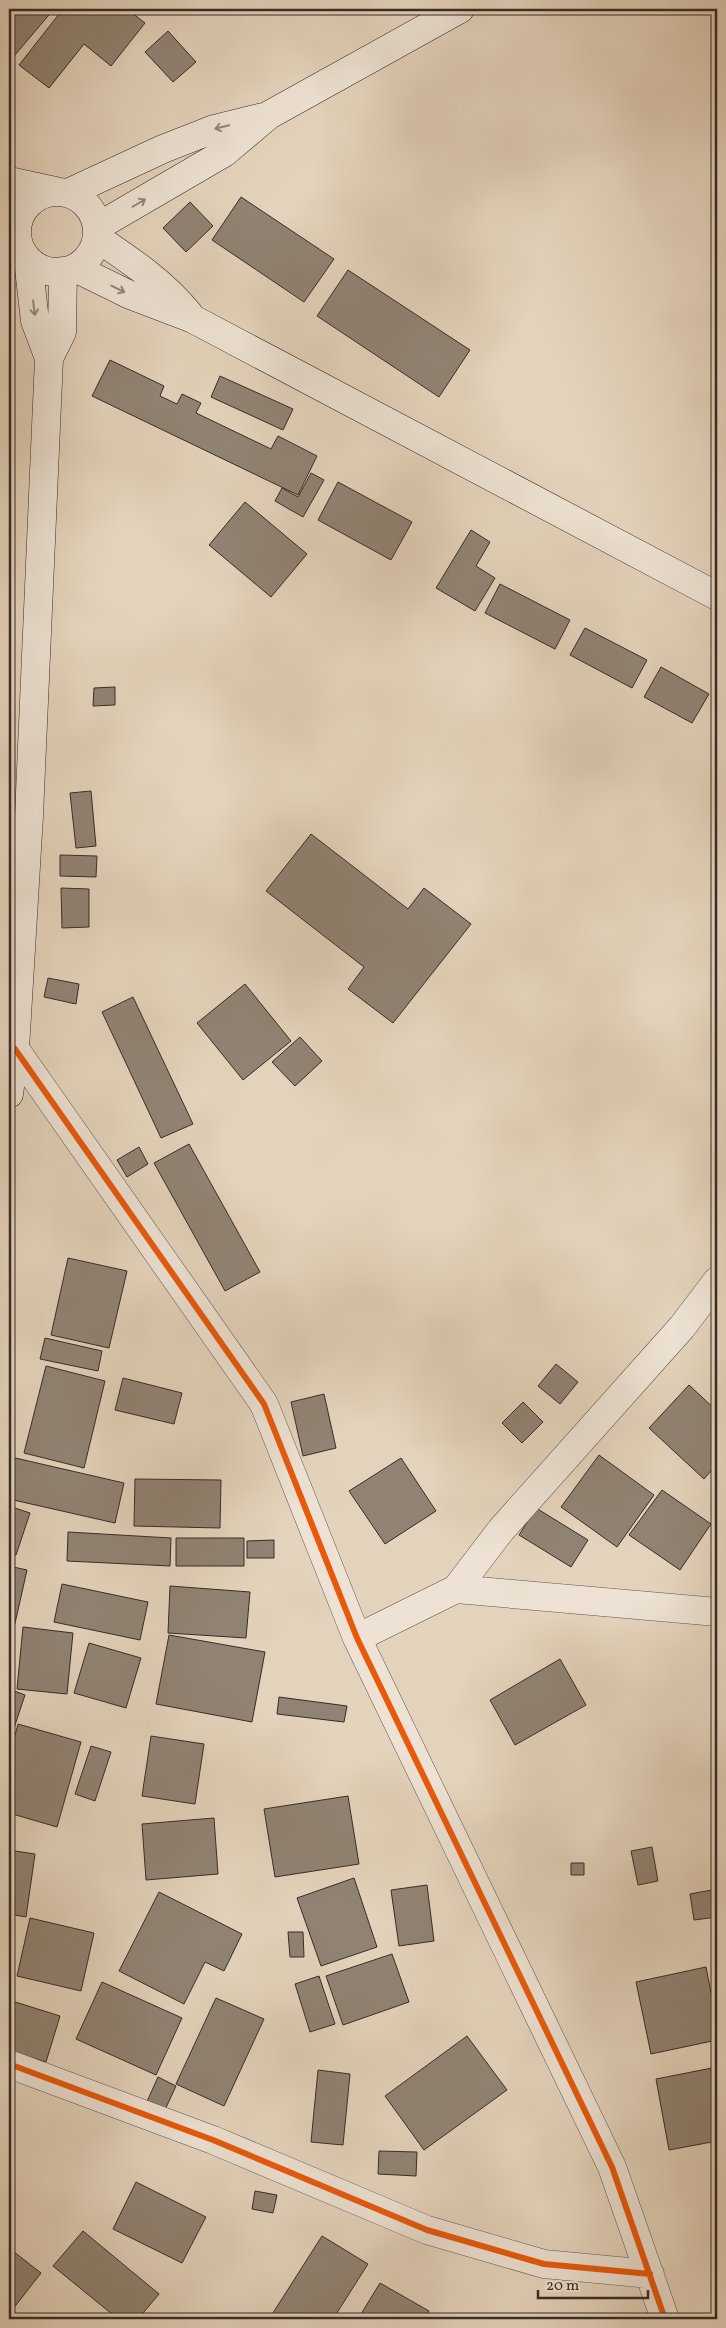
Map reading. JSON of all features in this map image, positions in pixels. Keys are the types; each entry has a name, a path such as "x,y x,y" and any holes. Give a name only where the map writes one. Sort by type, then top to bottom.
{"street":[{"path":"69,269 89,256 97,233 224,153 269,115 460,9"},
{"path":"50,358 36,321 18,245 17,226 24,208 38,196 62,192 214,129 269,115"},
{"path":"9,181 62,192 88,205 97,233 150,274 176,298 193,319"},
{"path":"18,245 44,269 69,269 193,319 717,596"},
{"path":"9,1094 29,806 50,358 62,332 69,269"},
{"path":"12,1048 264,1404 357,1638 612,2167 665,2319"},
{"path":"357,1638 456,1589 501,1530 682,1327 717,1281"},
{"path":"456,1589 717,1612"},
{"path":"9,2064 213,2140 427,2230 544,2264 650,2274"}],"building":[{"path":"9,9 54,9 9,62"},
{"path":"63,9 127,9 145,23 111,66 84,44 49,88 19,65"},
{"path":"168,31 196,62 173,82 145,52"},
{"path":"241,197 334,259 304,302 212,240"},
{"path":"190,202 213,226 186,252 163,228"},
{"path":"348,270 470,350 439,397 317,316"},
{"path":"110,360 164,386 160,396 177,404 182,394 201,403 196,413 271,449 278,436 317,456 298,495 92,396"},
{"path":"220,376 293,409 283,430 211,397"},
{"path":"311,473 324,480 303,517 275,501 282,488 298,497"},
{"path":"338,482 412,522 391,560 318,520"},
{"path":"245,502 307,554 271,597 209,545"},
{"path":"471,530 490,542 476,566 495,578 475,611 436,588"},
{"path":"500,584 570,620 555,649 485,613"},
{"path":"585,628 647,660 632,688 570,655"},
{"path":"661,667 709,694 692,723 644,697"},
{"path":"115,687 115,705 93,706 94,688"},
{"path":"91,791 96,846 76,848 70,793"},
{"path":"311,834 408,909 424,888 471,924 393,1023 348,989 364,967 266,891"},
{"path":"60,855 97,856 96,877 60,876"},
{"path":"61,888 89,889 89,927 62,928"},
{"path":"48,978 79,984 76,1004 44,997"},
{"path":"245,984 291,1041 243,1080 197,1023"},
{"path":"133,997 193,1124 161,1138 102,1012"},
{"path":"300,1037 322,1061 295,1086 272,1062"},
{"path":"189,1144 260,1272 225,1291 154,1163"},
{"path":"139,1147 148,1164 127,1177 117,1160"},
{"path":"68,1258 127,1271 109,1348 51,1335"},
{"path":"45,1338 102,1351 98,1371 40,1359"},
{"path":"556,1364 578,1382 560,1404 538,1386"},
{"path":"46,1366 105,1381 84,1468 24,1453"},
{"path":"123,1378 182,1393 174,1424 115,1410"},
{"path":"689,1385 717,1411 717,1464 704,1479 649,1428"},
{"path":"324,1394 336,1448 303,1456 291,1402"},
{"path":"523,1402 543,1422 522,1443 502,1423"},
{"path":"599,1455 654,1495 617,1547 561,1507"},
{"path":"11,1457 124,1483 115,1523 9,1499 9,1467"},
{"path":"401,1458 436,1511 385,1544 349,1491"},
{"path":"135,1479 221,1480 220,1528 134,1526"},
{"path":"662,1490 711,1524 680,1570 629,1535"},
{"path":"9,1506 30,1513 16,1555 9,1553"},
{"path":"536,1508 588,1540 571,1567 519,1535"},
{"path":"68,1532 171,1538 170,1566 67,1561"},
{"path":"176,1538 244,1538 244,1566 176,1566"},
{"path":"274,1540 274,1558 247,1558 247,1541"},
{"path":"9,1566 27,1570 9,1650"},
{"path":"62,1584 148,1602 140,1640 54,1622"},
{"path":"170,1586 250,1592 246,1638 168,1633"},
{"path":"23,1627 73,1633 67,1694 17,1689"},
{"path":"169,1635 265,1652 252,1722 156,1704"},
{"path":"89,1643 141,1658 126,1708 74,1693"},
{"path":"560,1659 586,1705 515,1745 490,1700"},
{"path":"9,1689 25,1695 9,1743"},
{"path":"279,1697 347,1706 344,1722 277,1714"},
{"path":"18,1724 81,1742 57,1827 9,1813 9,1758"},
{"path":"151,1736 204,1744 195,1804 142,1796"},
{"path":"91,1746 111,1752 95,1801 75,1794"},
{"path":"348,1796 359,1864 275,1877 264,1809"},
{"path":"214,1818 218,1874 146,1880 142,1824"},
{"path":"652,1847 658,1881 638,1885 631,1851"},
{"path":"9,1850 35,1854 26,1917 9,1914"},
{"path":"571,1863 584,1863 584,1875 571,1875"},
{"path":"354,1878 377,1947 321,1966 297,1898"},
{"path":"427,1885 434,1941 399,1946 391,1890"},
{"path":"717,1889 717,1917 694,1920 690,1894"},
{"path":"159,1892 242,1934 224,1971 205,1962 184,2004 119,1971"},
{"path":"30,1918 94,1933 81,1991 17,1976"},
{"path":"288,1932 303,1932 304,1957 290,1957"},
{"path":"392,1954 409,2002 343,2025 326,1976"},
{"path":"706,1967 717,2023 717,2040 651,2054 636,1982"},
{"path":"319,1976 335,2024 310,2032 295,1984"},
{"path":"102,1982 182,2018 156,2075 76,2039"},
{"path":"216,1998 264,2019 224,2106 176,2084"},
{"path":"9,2000 60,2016 46,2062 9,2051"},
{"path":"467,2036 507,2090 424,2150 385,2096"},
{"path":"717,2067 717,2141 669,2150 656,2079"},
{"path":"318,2070 350,2074 343,2145 311,2142"},
{"path":"158,2077 176,2086 163,2114 145,2106"},
{"path":"379,2151 417,2152 416,2176 378,2174"},
{"path":"136,2182 206,2217 182,2263 113,2229"},
{"path":"255,2191 277,2195 273,2213 252,2209"},
{"path":"83,2231 159,2294 138,2319 118,2319 53,2266"},
{"path":"322,2236 368,2264 333,2319 275,2319 271,2316"},
{"path":"9,2248 41,2273 9,2314"},
{"path":"380,2283 429,2311 424,2319 358,2319"}],"cycle path":[{"path":"9,1046 15,1049 264,1404 357,1638 612,2167 665,2319"},
{"path":"9,2064 213,2140 427,2230 544,2264 650,2274"}]}
